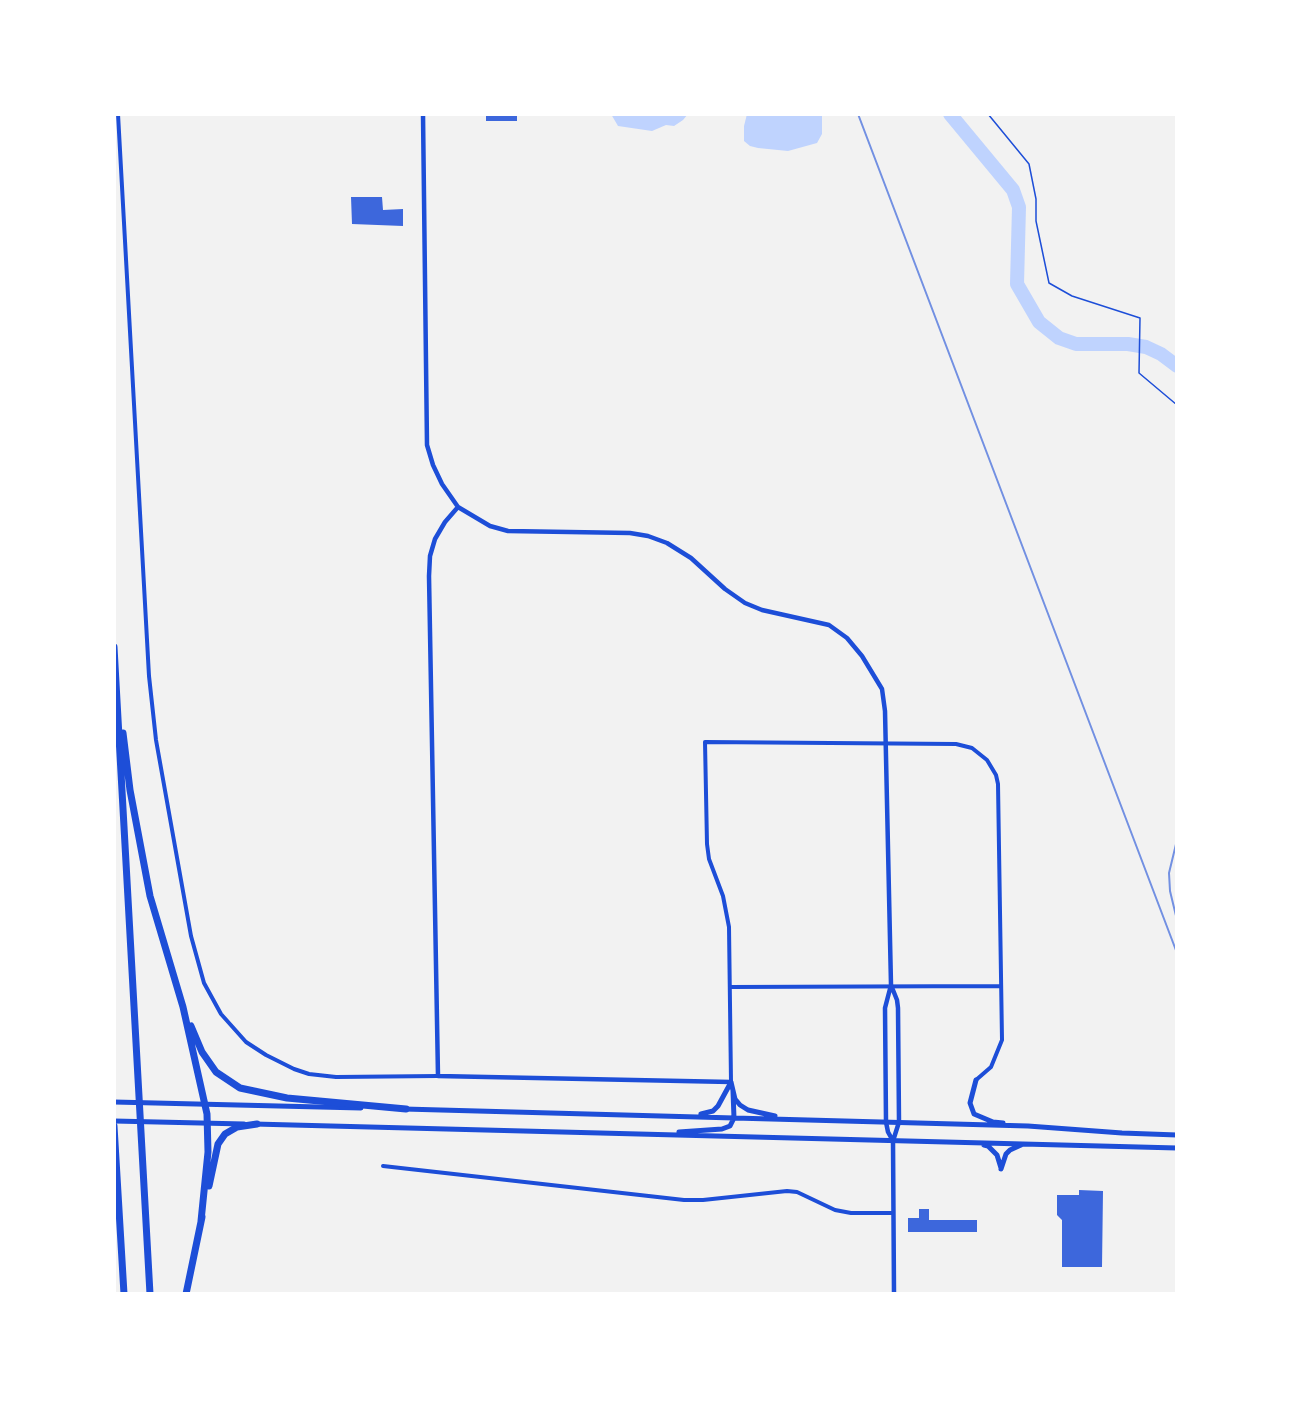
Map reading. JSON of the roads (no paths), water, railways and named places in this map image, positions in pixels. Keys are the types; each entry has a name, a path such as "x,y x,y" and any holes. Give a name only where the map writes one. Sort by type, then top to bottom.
{"highway":[{"path":"114,647 150,1294"},
{"path":"116,676 130,790 142,859 159,929 183,1007 208,1123 207,1168 201,1221"},
{"path":"183,1007 208,1061 221,1077 240,1088 287,1098 406,1109"},
{"path":"186,1294 218,1144 229,1130 256,1124"},
{"path":"114,1126 124,1294"},
{"path":"114,1189 116,1159"}],"main road":[{"path":"976,1080 970,1103 974,1114 993,1122 1122,1133 1177,1135"},
{"path":"730,1082 735,1099 748,1110 788,1119"},
{"path":"691,1117 706,1114 718,1106 730,1082"},
{"path":"618,1133 722,1129 733,1123 733,1091"},
{"path":"114,1102 1028,1126"},
{"path":"114,1121 1177,1148"},
{"path":"976,1143 993,1150 1001,1169 1006,1154 1027,1143"}],"street":[{"path":"118,114 149,676 156,740 196,960 204,983 221,1014 246,1042 266,1055 294,1069 336,1077 438,1076 730,1082 729,927 727,911 714,874 707,844 705,742 956,744 972,748 982,755 992,766 998,784 1002,1040 991,1067 976,1080"},
{"path":"423,114 428,445 433,465 442,484 458,507 490,526 508,531 630,532 667,543 691,558 725,590 745,603 762,610 829,625 847,638 862,656 882,689 886,743 891,985 885,1008 886,1122 888,1132 894,1141"},
{"path":"438,1076 429,576 430,556 435,539 445,522 458,507"},
{"path":"891,985 898,1008 899,1122 894,1141 894,1294"},
{"path":"730,987 1001,986"},
{"path":"383,1166 684,1200 787,1191 797,1192 843,1212 893,1213"}],"water":[{"path":"611,114 688,114 674,126 666,125 652,131 618,126"},
{"path":"747,114 822,114 822,134 817,143 788,151 750,146 744,141"}],"waterway":[{"path":"950,114 1013,190 1019,207 1017,284 1039,322 1059,338 1076,344 1128,344 1146,347 1161,354 1177,366"}],"railway":[{"path":"858,114 1177,953"},
{"path":"1177,840 1169,873 1170,891 1177,920"}]}
